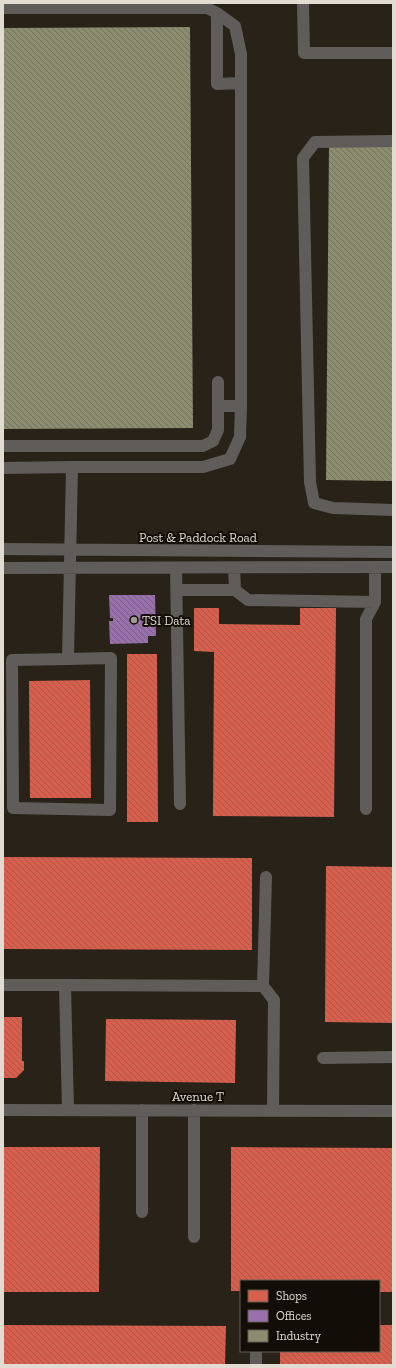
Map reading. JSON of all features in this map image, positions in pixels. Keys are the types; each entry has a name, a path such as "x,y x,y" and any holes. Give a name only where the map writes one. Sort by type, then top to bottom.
{"street":[{"path":"303,3 304,53 393,53"},
{"path":"3,8 207,8 217,13 235,26 241,54 241,406 240,437 230,459 203,467 3,468"},
{"path":"217,13 217,84 241,83"},
{"path":"393,141 315,142 303,158 310,482 314,503 333,508 393,510"},
{"path":"3,446 203,446 213,441 218,430 218,382"},
{"path":"218,406 241,406"},
{"path":"68,659 72,467"},
{"name":"Post & Paddock Road","path":"3,549 393,552"},
{"path":"366,809 366,619 375,602 376,567"},
{"path":"3,568 393,567"},
{"path":"176,568 180,804"},
{"path":"234,568 235,590"},
{"path":"177,590 235,590 248,600 375,602"},
{"path":"111,658 110,810 13,808 12,660 68,659 111,658"},
{"path":"266,876 263,986 274,1000 273,1111"},
{"path":"3,985 263,986"},
{"path":"66,985 68,1110"},
{"path":"323,1058 393,1057"},
{"name":"Avenue T","path":"3,1110 393,1111"},
{"path":"142,1110 142,1212"},
{"path":"194,1110 194,1237"},
{"path":"256,1352 256,1365"}],"building: Shops":[{"path":"194,608 219,608 219,624 300,625 300,608 336,608 334,817 213,816 214,652 194,651"},
{"path":"127,654 157,654 158,822 127,822"},
{"path":"90,680 91,798 30,798 29,681"},
{"path":"3,857 252,858 252,950 3,949"},
{"path":"326,866 393,867 393,1023 325,1022"},
{"path":"3,1017 22,1017 22,1061 24,1061 24,1070 16,1078 3,1078"},
{"path":"106,1019 236,1020 235,1083 105,1081"},
{"path":"3,1147 100,1147 99,1292 3,1292"},
{"path":"231,1147 392,1148 393,1292 380,1292 380,1280 240,1280 240,1291 231,1291"},
{"path":"3,1325 226,1326 225,1365 3,1365"},
{"path":"380,1325 393,1325 393,1365 280,1365 280,1352 380,1352"}],"building: Offices":[{"name":"TSI Data","path":"109,595 155,595 156,636 148,636 148,643 110,644 109,621 113,621 113,618 110,618"}],"building: Industry":[{"path":"190,27 193,428 3,429 3,28"},
{"path":"329,145 393,146 393,481 326,480"}],"place":[{"name":"TSI Data","path":"134,620"}]}
